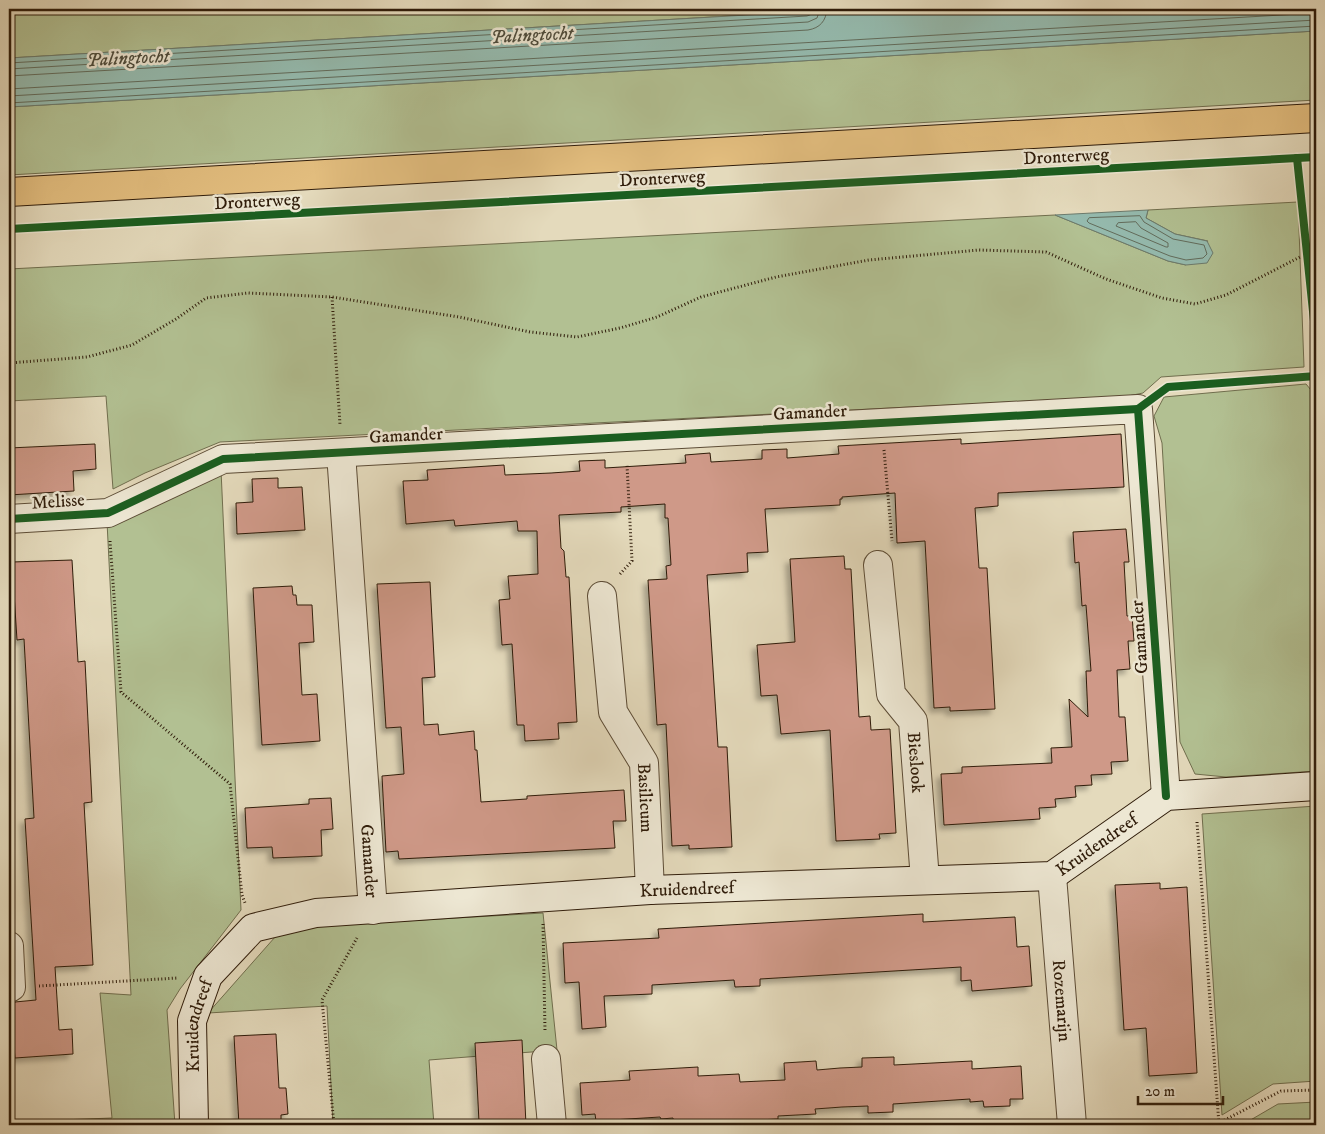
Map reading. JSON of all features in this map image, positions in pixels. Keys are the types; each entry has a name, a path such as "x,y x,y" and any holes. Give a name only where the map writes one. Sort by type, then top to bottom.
{"main road":[{"name":"Dronterweg","path":"9,192 1316,118"}],"street":[{"name":"Gamander","path":"108,513 223,459 1138,409 1166,796"},
{"name":"Gamander","path":"342,453 373,910"},
{"name":"Melisse","path":"9,519 108,513"},
{"name":"Bieslook","path":"878,565 890,694 913,721 925,880"},
{"name":"Basilicum","path":"602,596 613,712 644,763 650,890"},
{"path":"1166,796 1316,786"},
{"name":"Kruidendreef","path":"194,1125 192,1021 208,976 253,928 316,913 650,890 1052,876 1166,796"},
{"name":"Rozemarijn","path":"1052,876 1066,1125"},
{"path":"9,946 10,987"},
{"path":"546,1059 552,1125"}],"path":[{"path":"1307,246 1312,256 1309,265"},
{"path":"9,363 87,358 132,345 176,319 206,298 248,293 332,297 530,332 577,337 657,318 701,297 729,289 776,277 869,260 979,250 1046,252 1106,280 1162,298 1195,304 1226,295 1300,257 1312,256"},
{"path":"332,297 342,453"},
{"path":"878,565 892,543 882,423"},
{"path":"602,596 632,561 626,438"},
{"path":"108,513 121,692 230,784 242,895 253,928"},
{"path":"1195,794 1217,1125 1281,1091 1316,1090"},
{"path":"542,898 546,1059"},
{"path":"334,1125 322,1000 373,910"},
{"path":"10,987 208,976"}],"green space":[{"path":"9,9 850,9 9,58"},
{"path":"1316,31 1316,100 9,175 9,107"},
{"path":"1298,202 1304,367 1161,377 1143,393 1128,396 220,442 145,473 113,489 106,396 9,401 9,269 1055,215 1168,261 1186,265 1208,241 1175,234 1146,218 1148,210"},
{"path":"1306,384 1316,396 1316,771 1226,777 1195,774 1180,742 1162,443 1154,416 1164,397"},
{"path":"221,470 241,910 180,989 167,1010 175,1125 9,1125 9,1122 112,1118 100,993 131,995 107,522"},
{"path":"1316,806 1316,1081 1273,1084 1222,1115 1202,814"},
{"path":"543,913 557,1050 429,1060 434,1125 333,1125 327,1006 208,1013 283,928"},
{"path":"1316,1102 1316,1125 1242,1125 1278,1104"}],"water":[{"name":"Palingtocht","path":"850,9 1316,9 1316,31 9,107 9,58"},
{"path":"1148,210 1146,218 1175,234 1207,241 1213,253 1207,263 1186,265 1168,261 1055,215"}],"building":[{"path":"1121,434 1124,487 998,493 998,506 975,508 979,568 987,568 995,709 950,711 950,707 934,708 925,541 897,543 895,493 842,497 840,505 765,509 768,552 747,553 748,572 707,575 718,747 727,747 732,847 689,849 689,845 672,846 666,724 657,725 648,580 667,579 666,566 671,565 668,518 665,518 665,504 621,507 621,512 559,515 561,548 564,551 566,577 569,577 577,722 558,723 559,739 525,741 524,725 517,725 512,644 502,645 499,600 510,599 508,576 538,574 537,531 518,531 517,521 455,526 454,520 406,524 403,481 428,480 427,470 504,465 505,475 551,473 580,471 579,461 605,460 605,468 686,463 685,455 710,453 711,462 762,459 762,450 787,449 787,458 839,454 838,446 961,439 961,444"},
{"path":"95,444 96,469 73,471 74,491 9,495 9,448"},
{"path":"278,478 278,488 302,487 305,530 237,534 236,503 253,502 252,479"},
{"path":"1126,529 1129,562 1124,562 1127,616 1132,616 1134,641 1128,641 1130,669 1117,670 1119,717 1125,717 1128,761 1111,762 1112,774 1091,775 1092,785 1075,786 1076,797 1055,799 1056,807 1039,808 1040,819 944,825 941,774 962,773 962,767 1052,763 1051,748 1072,747 1069,699 1088,717 1086,671 1091,671 1086,605 1082,606 1079,562 1075,563 1073,532"},
{"path":"844,556 845,569 851,569 859,717 870,716 871,730 890,729 896,833 879,834 880,839 836,841 830,730 781,734 777,695 761,696 757,645 795,642 790,559"},
{"path":"72,560 78,662 85,661 92,802 84,803 93,965 55,967 59,1030 72,1029 73,1054 15,1058 11,1011 15,1002 36,1000 25,819 34,818 24,639 17,640 12,562"},
{"path":"430,582 435,677 422,678 424,725 438,724 439,735 474,731 481,802 527,799 527,796 624,790 626,821 613,821 615,848 399,859 398,851 386,852 382,776 404,774 401,727 386,728 377,584"},
{"path":"292,586 293,595 296,595 297,605 312,605 314,642 299,643 302,695 317,694 320,741 262,745 253,588"},
{"path":"331,798 333,829 321,830 322,856 273,858 272,847 247,848 245,808 309,804 309,799"},
{"path":"1160,883 1160,889 1187,887 1197,1073 1149,1076 1146,1028 1124,1030 1115,885"},
{"path":"923,914 923,922 1015,917 1017,947 1029,946 1032,986 972,991 971,980 961,981 961,967 760,979 760,986 735,987 734,980 652,985 652,994 604,996 606,1027 582,1029 579,982 565,983 563,943 659,938 658,929"},
{"path":"276,1034 279,1088 286,1088 288,1114 281,1115 281,1125 239,1125 234,1036"},
{"path":"522,1040 526,1125 491,1125 491,1121 479,1122 475,1043"},
{"path":"894,1057 894,1065 972,1061 972,1069 1021,1066 1023,1099 1010,1099 1010,1106 984,1107 983,1101 970,1102 970,1099 893,1104 893,1112 868,1113 868,1106 815,1109 816,1114 778,1116 778,1119 738,1121 739,1123 726,1124 674,1125 673,1118 661,1119 660,1117 596,1121 595,1114 582,1115 580,1083 630,1080 629,1071 698,1067 698,1076 739,1074 740,1082 785,1080 784,1063 816,1061 817,1070 862,1067 862,1058"}],"cycle path":[{"path":"9,229 1316,157"},
{"path":"1297,158 1316,340"},
{"path":"1138,409 1168,387 1316,376"},
{"path":"9,519 108,513 223,459 1138,409 1166,796"}]}
